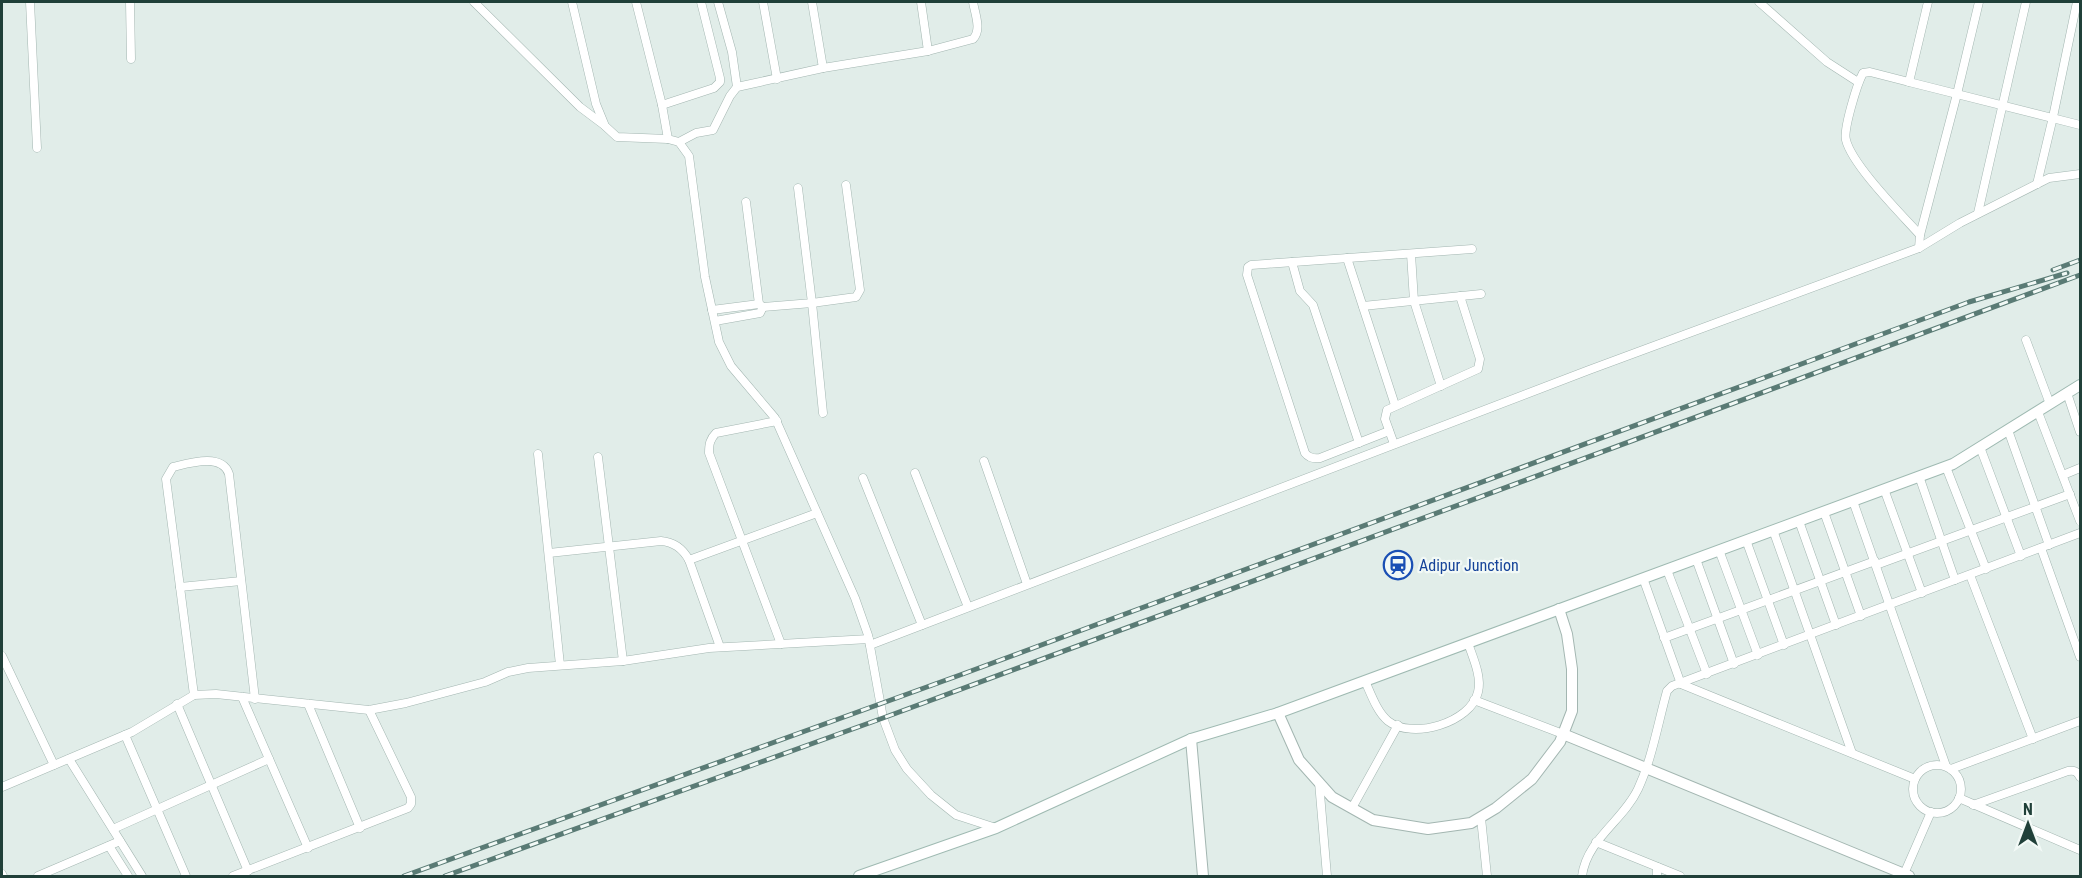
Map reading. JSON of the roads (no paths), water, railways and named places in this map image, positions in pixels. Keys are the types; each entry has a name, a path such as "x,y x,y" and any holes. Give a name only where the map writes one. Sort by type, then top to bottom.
{"main road":[{"path":"859,876 996,828 1191,739 1278,713 1946,466 2080,385"},
{"path":"1278,713 1299,760 1332,797 1373,820 1428,829 1471,824 1497,808 1532,779 1560,742 1572,711 1572,669 1568,634 1559,609"},
{"path":"1563,734 1906,875"},
{"path":"1191,739 1203,876"}],"street":[{"path":"30,2 37,148"},
{"path":"130,2 131,59"},
{"path":"474,2 580,107 617,137 668,139 679,142 689,156 705,277 719,342 731,366 777,421 855,598 869,642 882,718 894,750 907,769 932,795 956,815 996,828"},
{"path":"572,2 596,104 605,126"},
{"path":"636,2 662,105 668,139"},
{"path":"662,105 714,88 720,82 701,2"},
{"path":"718,2 732,52 737,87"},
{"path":"763,2 777,79"},
{"path":"812,2 823,68"},
{"path":"921,2 928,51"},
{"path":"679,142 696,133 713,130 737,87 823,68 928,51 975,37 977,24 973,2"},
{"path":"1759,2 1827,62 1858,82"},
{"path":"1909,82 1928,2"},
{"path":"1919,248 1920,235 1979,2"},
{"path":"1978,213 2026,2"},
{"path":"2037,184 2054,117 2077,2"},
{"path":"1920,235 1869,177 1846,141 1846,128 1858,82 1863,73 1909,82 2080,125"},
{"path":"2,788 125,735 194,695 216,694 369,710 406,703 485,682 519,669 623,661 720,647 869,642 921,625 1578,374 1919,248 1978,213 2049,178 2080,174"},
{"path":"712,310 812,303 856,297 860,290 846,186"},
{"path":"798,188 823,413"},
{"path":"715,321 760,313 761,306 746,202"},
{"path":"1389,431 1320,458 1313,459 1305,453 1246,274 1248,267 1472,249"},
{"path":"1411,254 1414,301 1441,386"},
{"path":"1347,258 1395,405"},
{"path":"1292,262 1300,291 1313,305 1359,443"},
{"path":"1363,306 1481,294"},
{"path":"1394,444 1385,414 1387,410 1474,372 1480,364 1460,296"},
{"path":"2026,340 2050,404"},
{"path":"2067,393 2080,432"},
{"path":"2038,412 2080,521"},
{"path":"777,421 716,433 711,438 710,453 781,644"},
{"path":"2008,430 2035,507 2080,657"},
{"path":"1980,447 2021,556"},
{"path":"538,454 560,665"},
{"path":"598,457 623,661"},
{"path":"194,695 166,479 173,467 213,461 220,462 227,467 229,474 255,699"},
{"path":"984,461 1027,584"},
{"path":"1946,466 1986,569"},
{"path":"2062,475 2080,468"},
{"path":"915,473 968,607"},
{"path":"1918,477 1955,580"},
{"path":"863,478 921,625"},
{"path":"1884,489 1922,593"},
{"path":"1664,638 1845,572 1908,554 2070,494"},
{"path":"1853,501 1948,767 1960,782 1961,794 1950,809 1932,812 1916,801 1913,792 1915,779 1924,768 1932,765 1948,767 2080,722"},
{"path":"1824,512 1861,616"},
{"path":"690,560 817,513"},
{"path":"1799,520 1836,625"},
{"path":"1773,530 1852,753"},
{"path":"1582,876 1584,862 1596,842 1628,805 1638,789 1667,691 1672,686 2080,533"},
{"path":"1746,540 1784,645"},
{"path":"549,553 666,541 679,547 690,560 720,647"},
{"path":"1719,550 1758,655"},
{"path":"1696,559 1734,664"},
{"path":"1668,570 1707,674"},
{"path":"1970,575 2033,739"},
{"path":"1643,579 1681,684 1915,779"},
{"path":"180,586 241,581"},
{"path":"1365,681 1374,702 1389,721 1412,730 1438,726 1465,713 1478,693 1476,664 1468,643"},
{"path":"2,656 54,765"},
{"path":"242,697 308,848"},
{"path":"1474,700 1563,734"},
{"path":"177,704 248,871"},
{"path":"309,705 360,828"},
{"path":"233,876 402,812 411,804 411,797 369,710"},
{"path":"1352,808 1398,725"},
{"path":"125,735 186,876"},
{"path":"69,759 142,876"},
{"path":"113,829 269,759"},
{"path":"1973,805 2068,771 2078,772 2080,777"},
{"path":"1319,782 1327,876"},
{"path":"1959,798 2080,850"},
{"path":"1906,875 1932,812"},
{"path":"1481,818 1487,876"},
{"path":"38,876 120,841"},
{"path":"1596,842 1680,876"},
{"path":"109,846 128,876"},
{"path":"1657,867 1658,876"}],"railway":[{"path":"2053,270 2080,260"},
{"path":"404,876 960,675 1969,302 2067,273"},
{"path":"445,876 883,718 2080,275"}],"place":[{"name":"Adipur Junction","path":"1398,565"}]}
